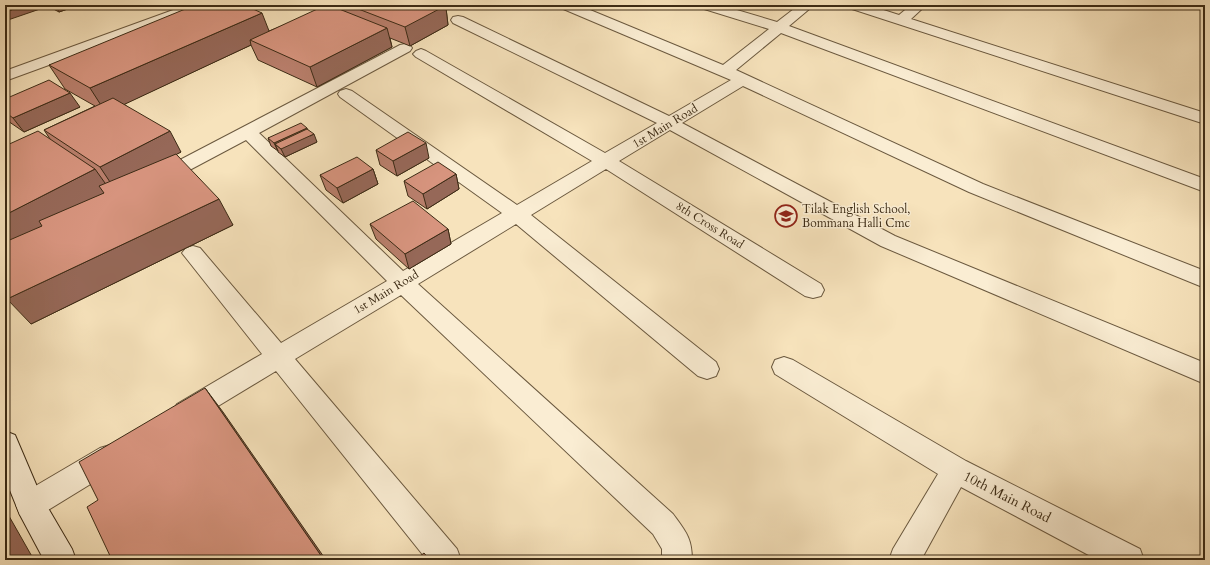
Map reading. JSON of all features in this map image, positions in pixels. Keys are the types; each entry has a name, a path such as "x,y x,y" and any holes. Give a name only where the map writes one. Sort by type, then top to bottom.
{"street":[{"path":"5,76 200,5"},
{"path":"566,5 734,75 976,188 1205,280"},
{"path":"706,5 778,27 1205,186"},
{"name":"1st Main Road","path":"171,420 670,123 734,75 778,27 807,5"},
{"path":"854,5 1205,119"},
{"path":"901,20 919,5"},
{"path":"458,20 670,123 888,240 1205,374"},
{"path":"143,187 405,48 391,42"},
{"name":"8th Cross Road","path":"421,54 606,160 813,290"},
{"path":"346,94 517,214 707,369"},
{"path":"247,132 402,282 663,524 677,545 677,560"},
{"path":"193,253 446,560"},
{"path":"784,367 956,470"},
{"path":"5,443 30,505 61,560"},
{"path":"30,505 124,449"},
{"name":"10th Main Road","path":"904,560 956,470 1129,560"}],"building":[{"path":"26,5 5,12 5,6"},
{"path":"195,5 244,5 262,13 90,88 49,65"},
{"path":"326,5 387,28 310,67 250,40"},
{"path":"348,5 443,5 445,6 405,27"},
{"path":"49,80 70,93 13,118 5,112 5,99"},
{"path":"113,98 170,131 100,167 44,130"},
{"path":"301,123 307,128 274,143 268,138"},
{"path":"307,129 314,134 281,149 275,144"},
{"path":"38,131 95,169 5,215 5,146"},
{"path":"408,132 426,143 393,161 376,150"},
{"path":"176,154 219,199 7,299 5,296 5,242 42,226 39,221 104,193 99,186"},
{"path":"357,157 373,169 337,188 320,175"},
{"path":"438,162 456,174 423,194 404,181"},
{"path":"413,201 448,229 405,254 370,224"},
{"path":"205,388 324,560 112,560 87,507 98,500 79,462"},
{"path":"5,540 9,548 5,551"},
{"path":"424,553 430,560 415,560"}],"place":[{"name":"Tilak English School, Bommana Halli Cmc","path":"786,216"}]}
